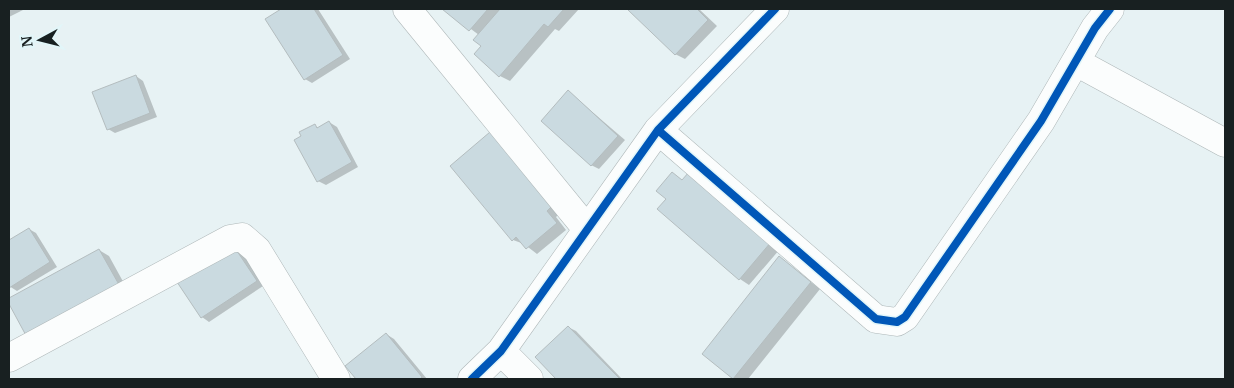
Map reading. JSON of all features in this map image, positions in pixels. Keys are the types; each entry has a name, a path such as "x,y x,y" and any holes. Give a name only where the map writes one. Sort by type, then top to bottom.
{"street":[{"path":"407,9 586,228"},
{"path":"472,379 501,351 586,228 658,130 775,9"},
{"path":"658,130 876,319 897,322 904,317 1041,121 1095,28 1110,9"},
{"path":"1076,62 1225,143"},
{"path":"9,358 230,239 242,237 257,250 336,379"},
{"path":"501,351 529,379"}],"building":[{"path":"281,9 314,9 343,55 304,80 265,19"},
{"path":"442,9 488,9 469,31"},
{"path":"500,9 564,9 548,27 544,24 499,77 474,54 481,46 473,40"},
{"path":"627,9 697,9 708,20 675,55"},
{"path":"136,75 150,113 107,130 92,92"},
{"path":"568,90 618,136 591,166 541,121"},
{"path":"329,121 352,162 317,182 294,140 301,136 299,132 315,124 317,128"},
{"path":"490,132 552,206 547,211 557,223 526,249 516,237 512,241 450,166"},
{"path":"672,172 682,180 689,172 771,242 739,280 657,209 666,199 656,191"},
{"path":"29,228 50,262 9,288 9,240"},
{"path":"233,245 257,281 201,318 177,282"},
{"path":"99,249 122,290 29,341 9,304 9,298"},
{"path":"779,256 811,282 733,379 702,354"},
{"path":"568,326 618,379 556,379 535,357"},
{"path":"386,333 422,377 420,379 356,379 345,366"}],"cycle path":[{"path":"472,379 501,351 658,130 775,9"},
{"path":"658,130 876,319 897,322 905,317 1041,121 1095,28 1110,9"}]}
